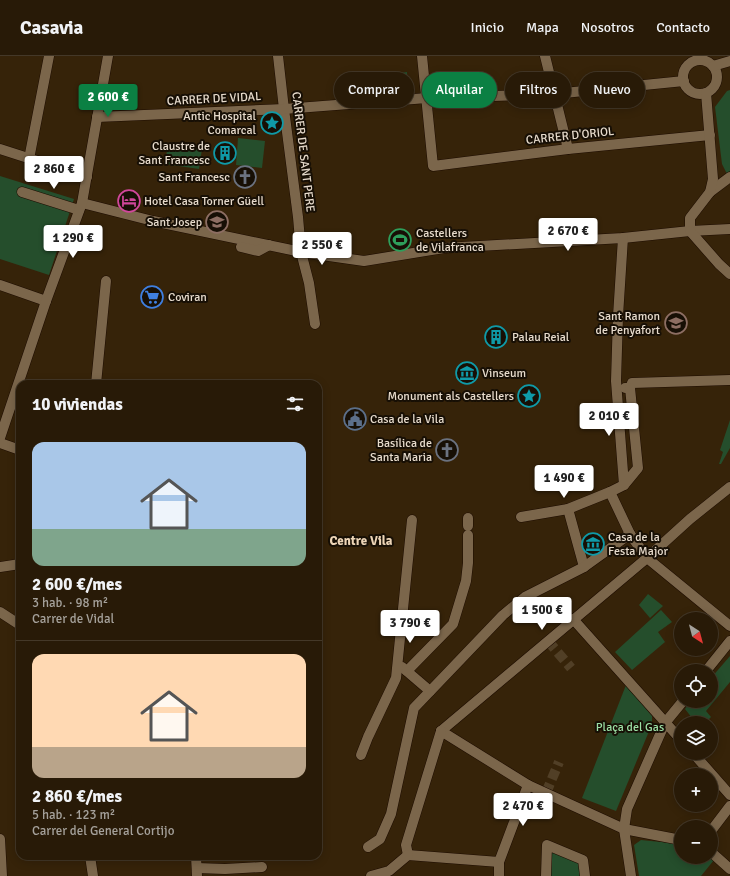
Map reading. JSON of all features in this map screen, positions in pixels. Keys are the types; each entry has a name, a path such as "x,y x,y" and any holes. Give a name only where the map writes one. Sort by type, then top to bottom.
{"street":[{"path":"29,159 49,56"},
{"path":"19,380 46,301 81,206 108,56"},
{"name":"CARRER DE SANT PERE","path":"278,56 301,252 309,284 315,324"},
{"path":"422,56 424,72"},
{"path":"545,56 549,72"},
{"path":"695,58 708,62 713,66 717,72 717,80 714,87 706,93 695,94 686,86 684,81 685,71 695,58"},
{"path":"713,66 730,61"},
{"name":"CARRER DE VIDAL","path":"571,92 684,81"},
{"path":"706,93 713,179 710,192"},
{"name":"CARRER DE VIDAL","path":"97,118 284,109 422,98"},
{"name":"CARRER D'ORIOL","path":"428,108 433,166 568,149 710,135"},
{"path":"558,108 568,149"},
{"path":"0,150 87,177"},
{"path":"730,177 710,192 690,218 690,231 719,264 730,274"},
{"path":"22,192 81,206 301,252 364,261 444,248 622,238 690,231 730,229"},
{"path":"124,214 131,223 146,226"},
{"path":"622,238 618,316 617,405 624,485"},
{"path":"241,247 258,251 269,245"},
{"path":"96,380 106,281"},
{"path":"0,285 46,301"},
{"path":"521,517 568,510 624,485 638,468 630,388 632,383 730,380"},
{"path":"617,388 630,388"},
{"path":"0,438 16,390"},
{"path":"0,444 16,449"},
{"path":"408,854 406,845 441,731 730,487"},
{"path":"610,492 630,534 647,558 730,626"},
{"path":"568,510 584,566"},
{"path":"361,756 371,730 396,678 412,520"},
{"path":"407,671 454,624 466,581 468,563 468,527"},
{"path":"368,847 380,839 391,814 414,708 503,615 525,597 584,566 630,534"},
{"path":"0,567 16,565"},
{"path":"0,612 16,622"},
{"path":"573,619 674,733"},
{"path":"712,664 730,641"},
{"path":"397,662 430,691"},
{"path":"631,876 624,828 627,809 665,723 677,708"},
{"path":"441,731 528,785 624,828 674,839"},
{"path":"699,760 730,795"},
{"path":"499,876 499,862 528,785"},
{"path":"718,822 730,806"},
{"path":"0,839 2,876"},
{"path":"546,876 547,845 583,860 585,876"},
{"path":"371,876 389,871 408,854 499,862"},
{"path":"718,858 730,869"},
{"path":"91,860 93,876"},
{"path":"196,860 197,872 262,867"}],"green space":[{"path":"730,90 730,171 727,174 722,164 715,107 727,91"},
{"path":"238,138 265,141 262,168 236,165"},
{"path":"168,144 202,149 199,169 165,164"},
{"path":"0,176 74,199 49,275 0,259"},
{"path":"730,420 730,448 721,464 719,464 723,452 720,450"},
{"path":"648,594 663,606 650,618 639,605"},
{"path":"661,610 672,622 658,632 665,642 632,670 615,652"},
{"path":"730,656 730,682 718,696 718,670"},
{"name":"Plaça del Gas","path":"626,685 652,716 652,724 616,811 582,798"},
{"path":"708,708 706,711 710,716 690,716 685,709"},
{"path":"641,840 674,843 674,864 711,864 701,876 639,876 634,845"},
{"path":"549,848 579,862 582,876 550,876"}],"tunnel":[{"path":"548,641 571,668"},
{"path":"546,793 559,762"}],"place":[{"name":"Antic Hospital Comarcal","path":"272,123"},
{"name":"Claustre de Sant Francesc","path":"225,153"},
{"name":"Sant Francesc","path":"245,177"},
{"name":"Hotel Casa Torner Güell","path":"129,201"},
{"name":"Sant Josep","path":"217,222"},
{"name":"Castellers de Vilafranca","path":"400,240"},
{"name":"Coviran","path":"152,297"},
{"name":"Sant Ramon de Penyafort","path":"676,323"},
{"name":"Palau Reial","path":"496,337"},
{"name":"Vinseum","path":"467,373"},
{"name":"Monument als Castellers","path":"529,396"},
{"name":"Casa de la Vila","path":"355,419"},
{"name":"Basílica de Santa Maria","path":"447,450"},
{"name":"Casa de la Festa Major","path":"593,544"}],"district":[{"name":"Centre Vila","path":"361,541"}]}
